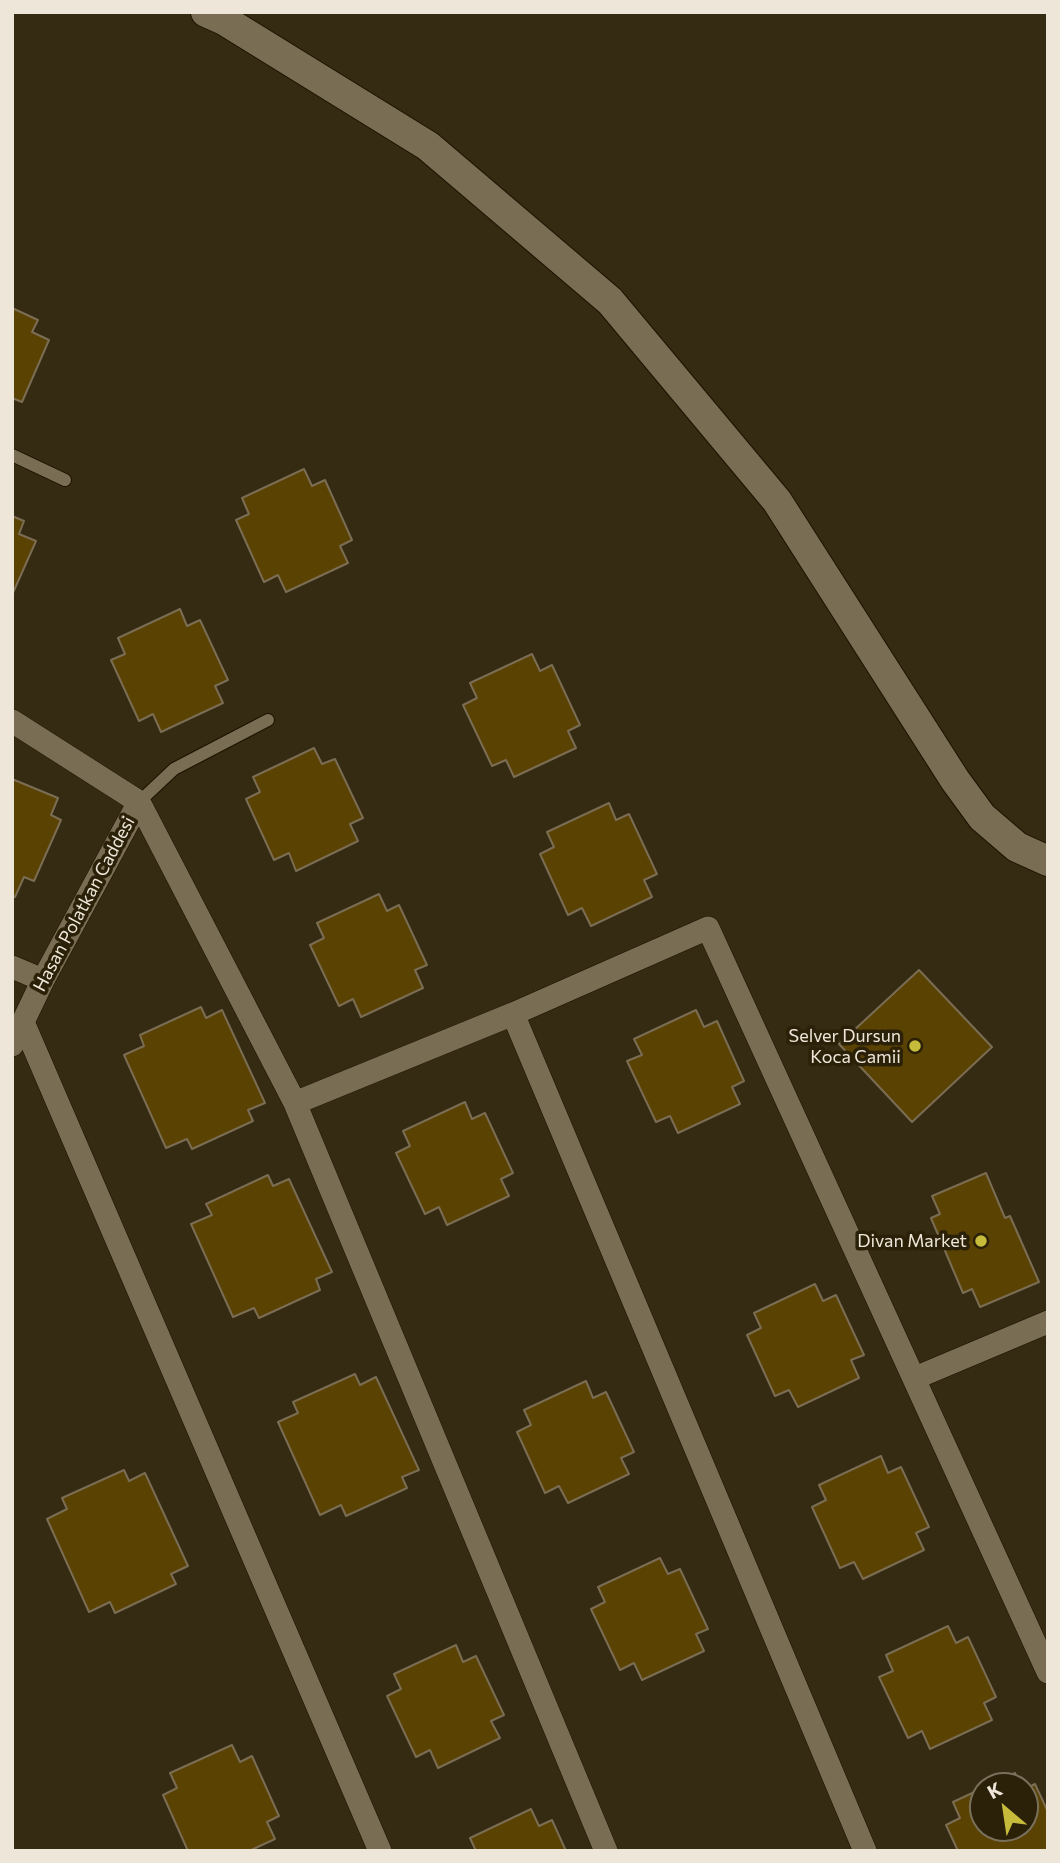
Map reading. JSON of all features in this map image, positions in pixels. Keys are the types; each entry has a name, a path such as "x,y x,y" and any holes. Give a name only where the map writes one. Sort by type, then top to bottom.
{"street":[{"path":"206,12 224,20 428,146 610,301 777,501 948,769 982,817 1017,847 1048,861"},
{"path":"12,721 139,802 295,1103 606,1851"},
{"name":"Hasan Polatkan Caddesi","path":"12,1045 43,980 139,802"},
{"path":"295,1103 513,1014 708,928 1048,1672"},
{"path":"12,967 43,980"},
{"path":"513,1014 865,1851"},
{"path":"23,1022 380,1851"},
{"path":"915,1378 1048,1322"}],"lane":[{"path":"12,455 65,480"},
{"path":"139,802 174,769 268,720"}],"building":[{"path":"12,308 38,320 32,332 49,340 22,402 12,398"},
{"path":"304,469 312,486 325,480 352,540 340,546 348,563 286,592 278,575 264,582 236,520 249,514 242,498"},
{"path":"12,516 24,521 19,534 36,541 12,595"},
{"path":"180,609 187,626 200,620 228,680 215,686 223,703 161,732 153,714 139,721 111,660 125,654 118,638"},
{"path":"532,654 540,671 552,665 580,725 568,731 576,748 514,777 506,760 492,766 463,705 477,698 470,683"},
{"path":"314,748 322,764 335,759 363,818 350,824 358,841 296,871 289,853 274,860 246,799 260,792 253,777"},
{"path":"12,779 58,798 51,815 61,820 34,881 24,877 15,897 12,896"},
{"path":"609,803 616,820 629,814 657,874 644,880 652,897 591,926 582,908 568,915 540,854 554,847 547,832"},
{"path":"379,894 387,911 399,905 427,965 415,970 423,988 361,1017 353,999 339,1006 310,945 324,938 317,923"},
{"name":"Selver Dursun Koca Camii","path":"919,970 992,1047 912,1122 839,1044"},
{"path":"201,1007 206,1018 222,1010 265,1103 248,1110 253,1121 192,1149 187,1139 166,1148 124,1055 144,1046 140,1035"},
{"path":"696,1010 704,1027 717,1021 744,1081 732,1087 740,1104 678,1133 670,1116 656,1122 627,1061 642,1055 634,1039"},
{"path":"465,1102 472,1119 485,1113 513,1173 501,1179 509,1196 447,1225 439,1207 425,1214 396,1153 410,1146 403,1131"},
{"path":"986,1173 1005,1218 1010,1216 1039,1282 980,1307 972,1289 963,1293 931,1218 940,1214 932,1196"},
{"path":"268,1175 273,1186 289,1179 332,1272 316,1279 320,1290 259,1318 254,1308 233,1317 191,1224 212,1215 206,1204"},
{"path":"815,1284 823,1301 836,1295 864,1355 851,1360 859,1378 798,1407 789,1390 775,1396 747,1335 761,1328 754,1313"},
{"path":"355,1374 360,1385 376,1377 419,1470 402,1477 407,1488 346,1516 341,1505 320,1515 278,1422 298,1413 293,1402"},
{"path":"586,1381 593,1398 606,1392 634,1452 621,1458 629,1474 568,1503 559,1486 545,1493 517,1432 531,1425 524,1410"},
{"path":"881,1456 888,1473 901,1467 929,1527 916,1533 924,1550 863,1579 854,1562 840,1568 812,1507 826,1500 819,1485"},
{"path":"124,1470 129,1481 145,1473 188,1566 171,1574 176,1584 115,1613 110,1602 89,1612 47,1519 67,1509 62,1498"},
{"path":"660,1558 668,1574 680,1569 708,1629 696,1634 704,1651 642,1680 634,1663 620,1670 591,1609 605,1602 598,1587"},
{"path":"948,1626 956,1643 968,1637 996,1697 984,1703 992,1720 930,1749 922,1731 908,1738 879,1677 893,1671 886,1655"},
{"path":"456,1645 463,1662 476,1656 504,1715 491,1721 500,1738 438,1768 430,1750 416,1757 387,1696 401,1689 394,1674"},
{"path":"232,1745 240,1762 252,1756 279,1816 267,1822 275,1839 249,1851 188,1851 163,1795 177,1788 170,1773"},
{"path":"1039,1793 1048,1812 1048,1851 958,1851 946,1825 960,1818 953,1802 969,1795 969,1842 1039,1842"},
{"path":"531,1809 539,1826 552,1820 566,1851 476,1851 470,1838"}],"place":[{"name":"Selver Dursun Koca Camii","path":"915,1046"},
{"name":"Divan Market","path":"981,1241"}]}
